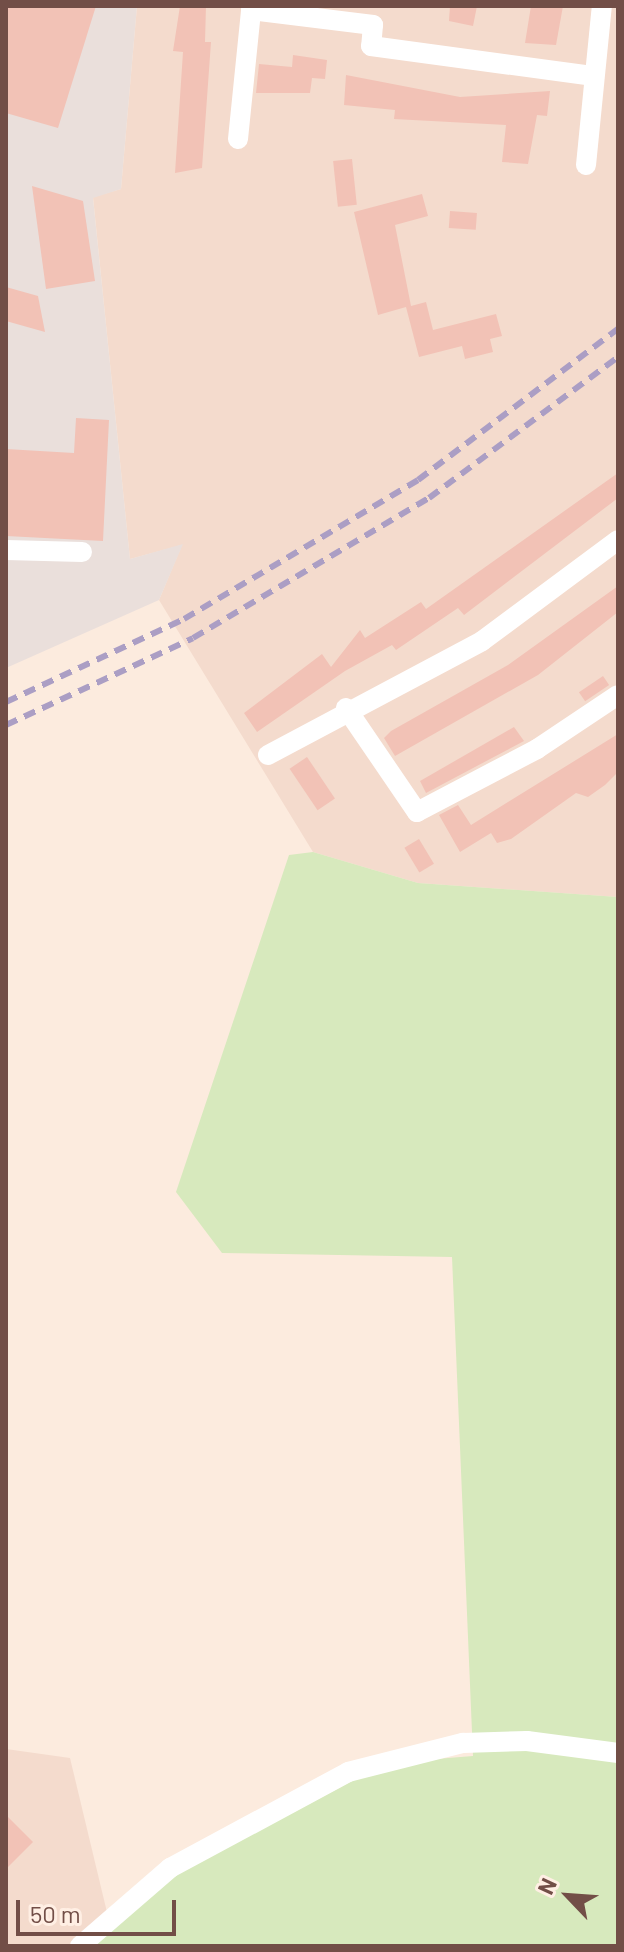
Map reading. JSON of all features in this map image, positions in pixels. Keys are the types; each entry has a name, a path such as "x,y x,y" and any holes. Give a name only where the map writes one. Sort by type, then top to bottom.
{"street":[{"path":"586,165 602,6"},
{"path":"238,139 251,10 373,25 371,46 594,76"},
{"path":"268,755 346,708 482,641 618,540"},
{"path":"6,550 82,552"},
{"path":"346,708 417,812 537,749 618,695"},
{"path":"80,1946 170,1868 348,1772 463,1743 527,1741 618,1753"}],"shaded area":[{"path":"6,6 137,6 121,189 93,198 130,559 183,544 159,600 6,668"},
{"path":"137,6 618,6 618,897 418,883 313,852 159,600 182,545 130,559 93,197 121,189"},
{"path":"6,1749 70,1758 111,1929 93,1946 6,1946"}],"green space":[{"path":"313,852 418,883 618,897 618,1946 93,1946 176,1875 352,1781 411,1761 473,1756 452,1257 222,1253 176,1192 289,855"}],"building":[{"path":"6,6 96,6 58,128 6,113"},
{"path":"180,6 206,6 205,42 211,42 202,168 175,173 183,52 173,51"},
{"path":"450,6 477,6 473,26 449,21"},
{"path":"531,6 563,6 556,45 525,43"},
{"path":"293,55 327,60 325,79 312,78 310,93 256,93 259,64 292,67"},
{"path":"346,75 460,97 550,91 547,116 537,115 528,164 502,162 506,125 394,119 395,110 344,105"},
{"path":"352,159 357,205 338,207 333,161"},
{"path":"32,186 83,201 95,281 46,289"},
{"path":"422,194 428,216 395,225 411,306 426,302 433,330 496,314 502,336 490,339 493,352 465,359 462,346 419,357 406,307 378,315 354,212"},
{"path":"450,211 477,213 476,230 449,228"},
{"path":"6,287 38,296 45,332 6,321"},
{"path":"76,418 109,420 103,541 6,536 6,449 74,453"},
{"path":"618,473 618,498 464,615 458,608 396,650 392,645 345,671 257,732 244,713 322,654 331,667 360,630 365,638 421,602 426,609"},
{"path":"618,586 618,612 538,675 395,756 384,738 391,731 508,665"},
{"path":"603,676 609,685 585,701 579,692"},
{"path":"514,727 524,741 426,793 420,781"},
{"path":"618,734 618,772 605,785 588,797 576,793 511,839 497,843 491,833 460,852 439,815 458,805 471,825"},
{"path":"307,757 335,798 318,810 290,769"},
{"path":"419,839 434,864 419,873 404,848"},
{"path":"6,1815 33,1842 6,1869"}],"railway":[{"path":"6,702 184,619 418,480 618,329"},
{"path":"6,725 193,638 429,498 618,357"}]}
